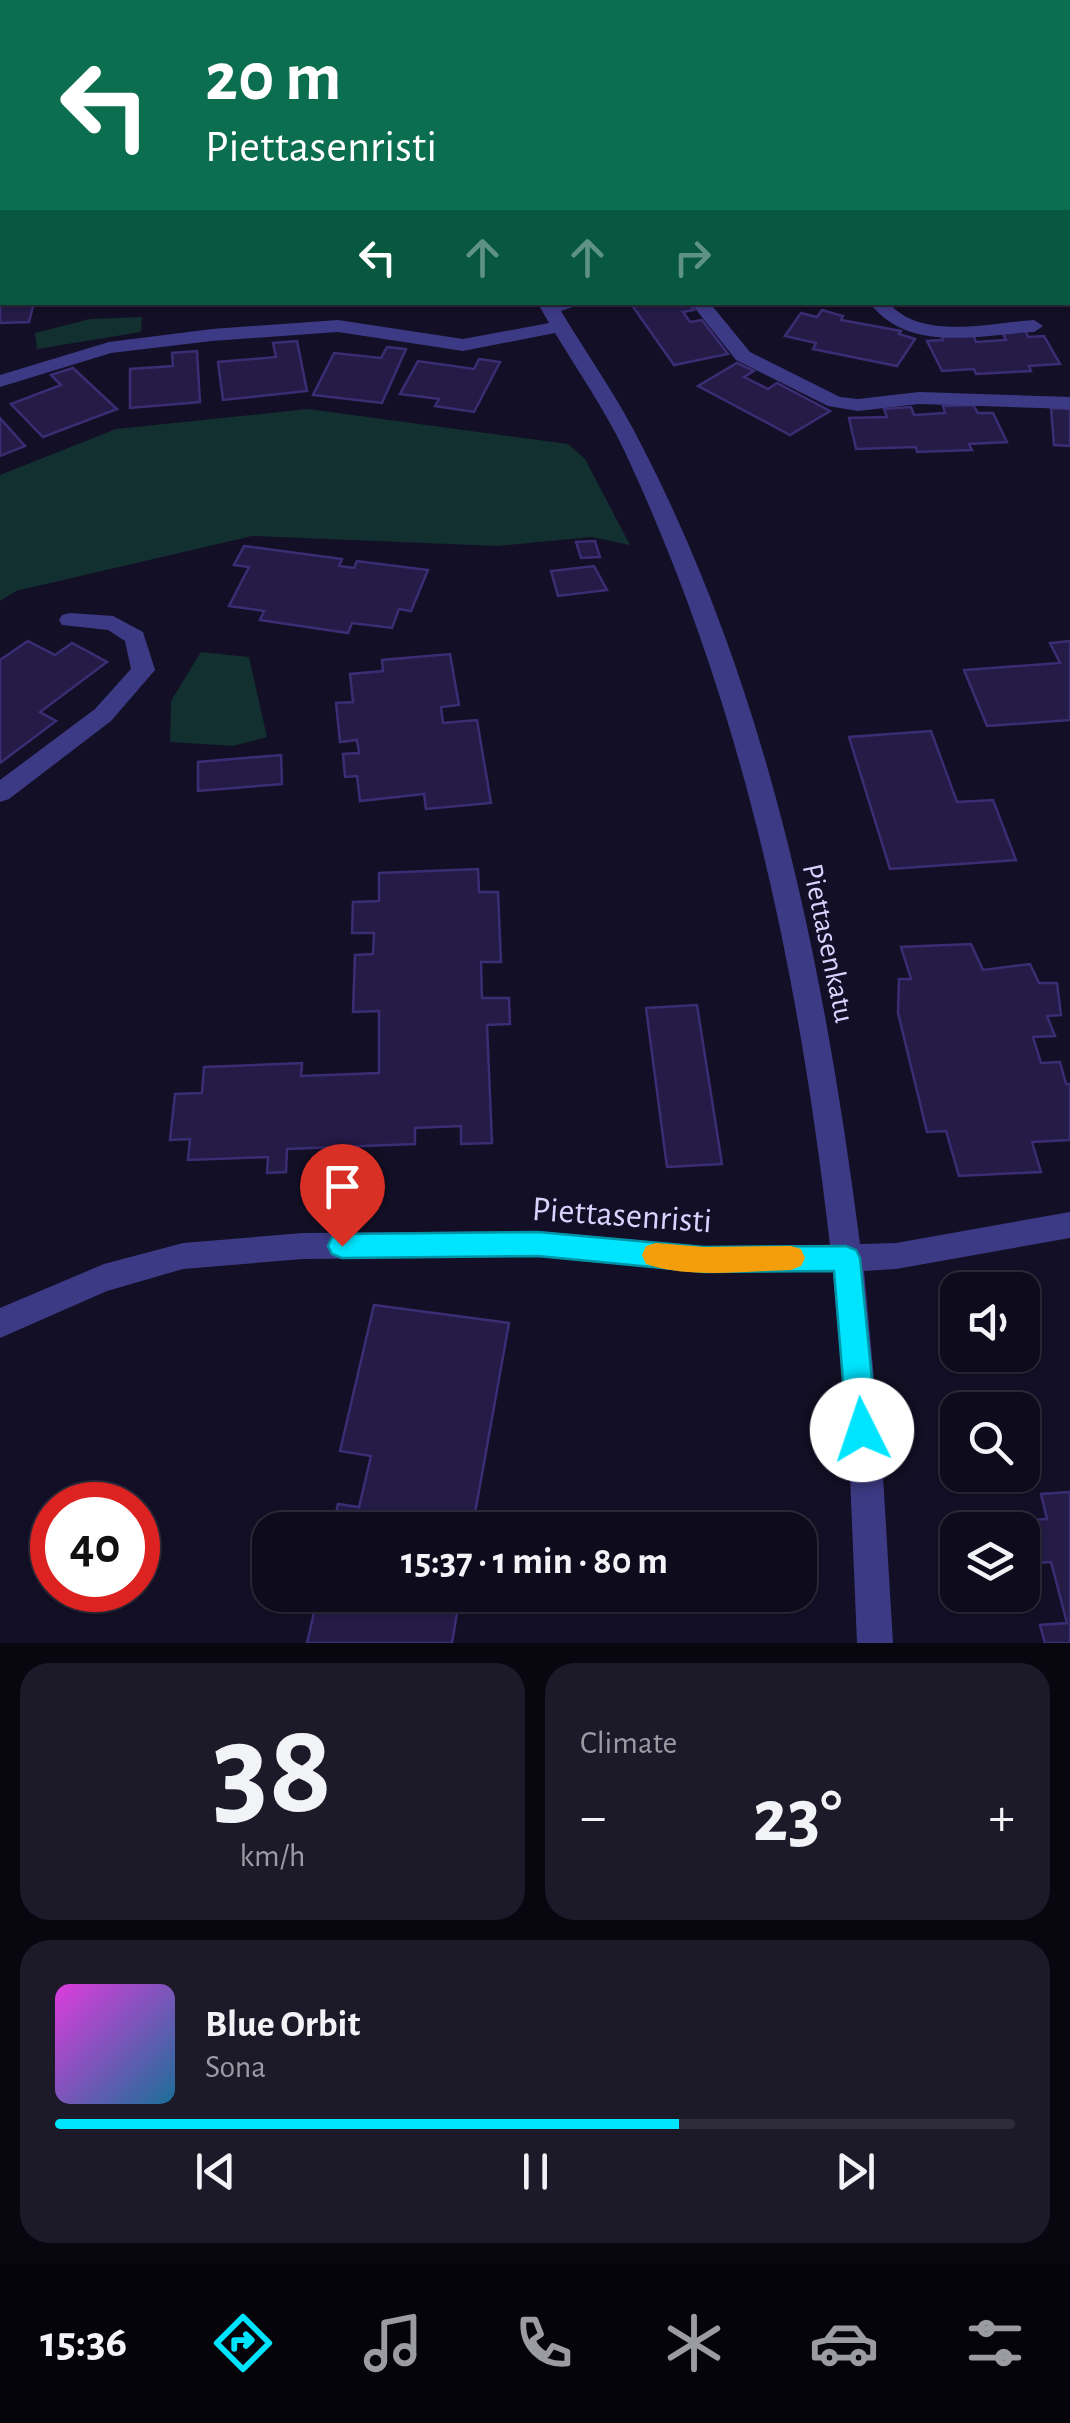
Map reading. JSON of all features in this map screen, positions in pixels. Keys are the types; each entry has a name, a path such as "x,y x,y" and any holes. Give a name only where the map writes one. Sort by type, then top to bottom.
{"street":[{"path":"701,305 743,356 835,402 988,398 1070,404"},
{"path":"880,305 892,319 923,332 1034,326"},
{"path":"0,381 109,348 212,335 338,326 463,345 552,312"},
{"name":"Piettasenkatu","path":"552,312 608,404 658,502 711,626 755,767 788,897 822,1071 846,1258 876,1643"},
{"path":"0,793 103,714 143,670 136,637 113,623 70,620"},
{"name":"Piettasenristi","path":"0,1324 28,1308 104,1278 184,1256 303,1246 538,1244 704,1260 846,1258 896,1256 1070,1224"}],"green space":[{"path":"142,317 141,332 37,349 35,333 90,319"},
{"path":"308,409 568,444 585,459 630,545 592,537 498,546 252,536 16,591 0,601 0,475 116,429"},
{"path":"201,652 249,657 267,737 233,746 170,742 171,701"}],"building":[{"path":"0,305 33,305 29,322 0,323"},
{"path":"632,305 690,305 694,310 683,312 690,322 702,320 728,354 674,365"},
{"path":"822,310 843,316 841,320 901,331 899,334 915,339 897,366 813,349 816,343 785,336 801,313 817,317"},
{"path":"1025,330 1028,337 1044,336 1060,364 1029,366 1031,371 942,371 927,341 943,340 941,334 972,332 976,342 1006,340 1002,332"},
{"path":"297,341 307,391 223,400 218,362 276,357 273,343"},
{"path":"387,347 406,349 382,403 313,395 334,353 381,358"},
{"path":"197,351 200,402 130,408 130,369 173,366 172,353"},
{"path":"479,359 500,362 474,412 435,406 439,399 400,394 418,361 474,369"},
{"path":"737,363 754,371 744,377 768,389 777,383 830,411 790,435 698,386"},
{"path":"73,368 117,409 43,437 11,404 61,385 51,375"},
{"path":"973,405 978,413 993,413 1007,442 969,444 972,450 856,449 849,418 887,417 884,409 911,407 914,415 945,413 943,406"},
{"path":"1051,408 1070,409 1070,446 1054,445"},
{"path":"0,418 25,446 0,456"},
{"path":"595,541 600,557 581,558 576,542"},
{"path":"244,546 342,559 339,566 354,568 357,561 428,570 411,611 399,609 392,628 352,623 348,633 260,620 264,611 229,606 249,567 234,565"},
{"path":"594,566 607,590 558,596 551,571"},
{"path":"28,641 55,655 72,643 107,662 40,712 56,721 0,763 0,660"},
{"path":"1070,641 1070,720 987,726 964,670 1060,663 1050,643"},
{"path":"450,654 459,705 441,707 443,723 477,720 491,803 426,809 424,794 360,801 357,776 345,777 343,754 359,753 357,740 340,742 336,703 353,702 350,674 383,671 382,660"},
{"path":"931,731 957,802 993,800 1016,860 890,869 849,737"},
{"path":"281,755 282,784 198,791 198,762"},
{"path":"478,869 479,892 498,892 501,962 481,962 482,998 509,998 510,1024 487,1025 492,1143 461,1144 461,1126 415,1128 415,1144 287,1149 286,1172 267,1173 268,1157 188,1160 190,1139 170,1140 175,1094 202,1093 204,1067 302,1063 301,1076 379,1073 379,1011 353,1012 355,955 373,954 374,933 352,933 353,902 379,901 379,873"},
{"path":"971,944 983,970 1030,964 1039,983 1057,983 1061,1015 1047,1016 1055,1036 1033,1037 1041,1063 1060,1062 1066,1084 1070,1084 1070,1140 1032,1142 1041,1172 959,1176 946,1131 927,1132 898,1013 899,979 911,979 901,947"},
{"path":"697,1005 722,1164 667,1167 646,1008"},
{"path":"374,1305 509,1323 475,1512 336,1512 338,1504 359,1507 371,1456 340,1451"},
{"path":"1070,1492 1070,1643 1045,1643 1040,1625 1067,1623 1051,1562 1040,1563 1040,1519 1047,1519 1041,1494"},
{"path":"314,1612 457,1612 452,1643 307,1643"}],"slow traffic":[{"path":"656,1255 704,1260 791,1258"}],"route":[{"path":"342,1246 538,1244 704,1260 846,1258 862,1430"}]}
